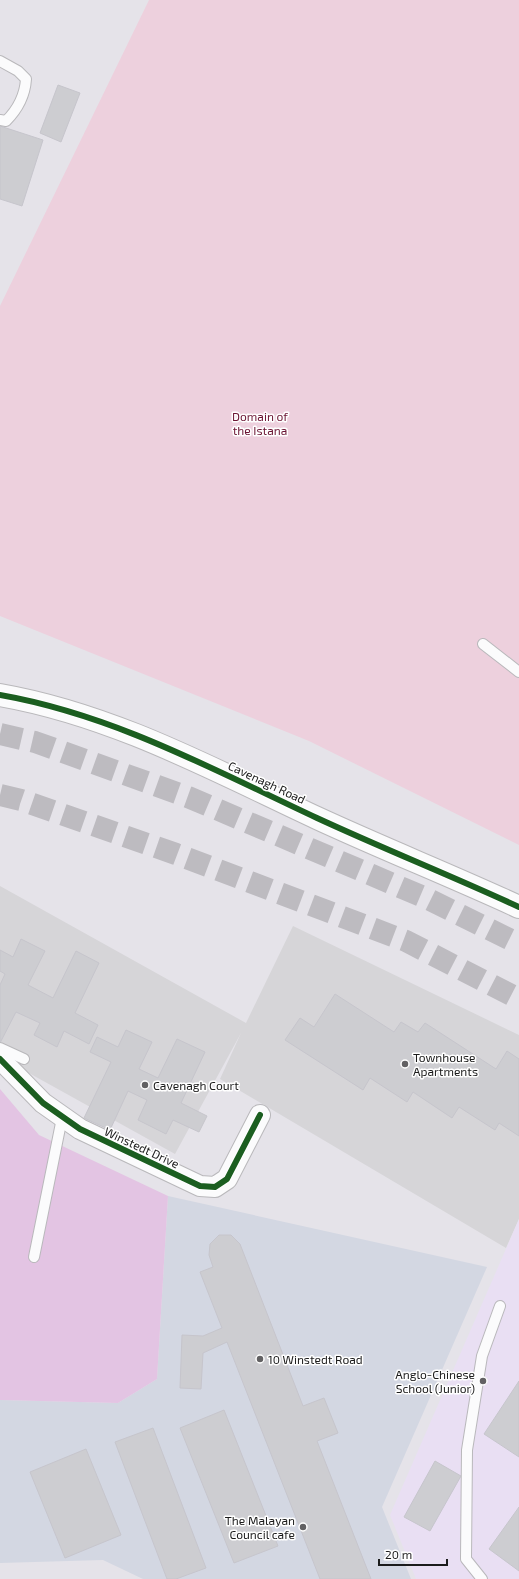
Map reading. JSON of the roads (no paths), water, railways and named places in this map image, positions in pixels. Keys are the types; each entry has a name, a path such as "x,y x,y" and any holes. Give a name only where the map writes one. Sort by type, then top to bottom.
{"street":[{"name":"Cavenagh Road","path":"0,695 24,699 105,722 165,746 318,819 519,907"},
{"name":"Winstedt Drive","path":"0,1059 43,1103 62,1118 80,1129 200,1186 215,1187 227,1179 260,1115"}],"lane":[{"path":"0,61 18,71 26,79 25,91 13,114 6,121 0,120"},
{"path":"483,644 519,672"},
{"path":"0,1048 24,1059"},
{"path":"34,1257 62,1118"},
{"path":"482,1579 466,1559 467,1450 482,1356 500,1306"}],"tunnel":[{"path":"0,734 35,742 188,797 426,898 519,944"},
{"path":"0,795 21,800 176,854 406,941 519,999"}],"place":[{"name":"Townhouse Apartments","path":"405,1064"},
{"name":"Cavenagh Court","path":"145,1085"},
{"name":"10 Winstedt Road","path":"260,1359"},
{"name":"Anglo-Chinese School (Junior)","path":"483,1381"},
{"name":"The Malayan Council cafe","path":"303,1527"}],"park label":[{"name":"Domain of the Istana","path":"260,423"}]}
